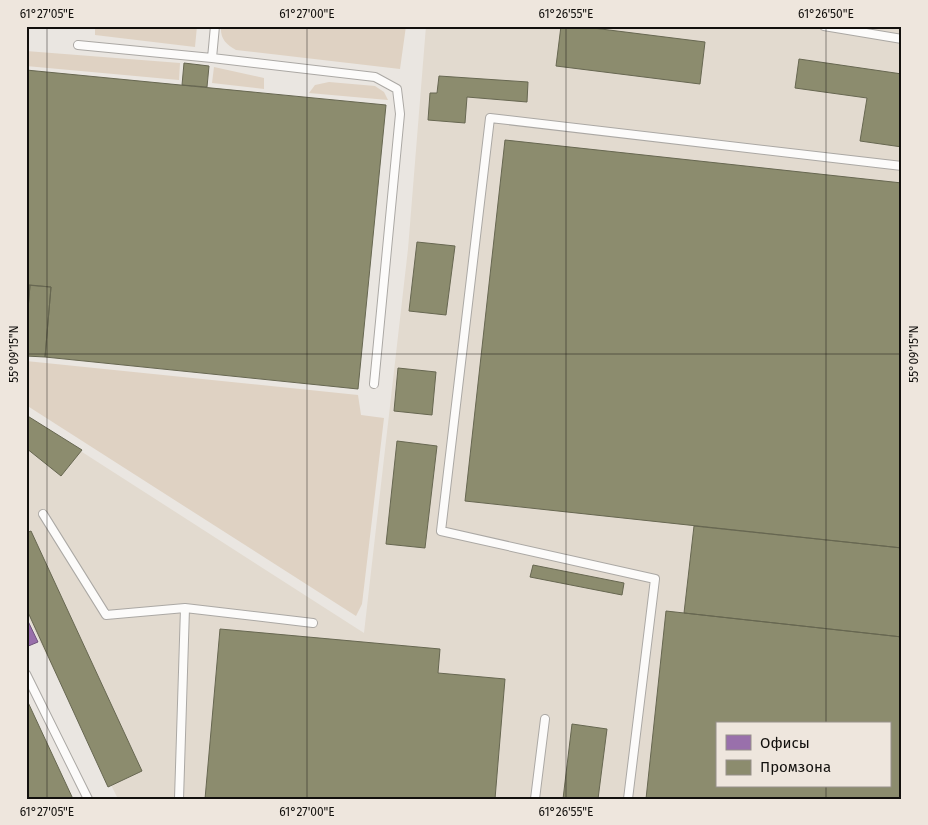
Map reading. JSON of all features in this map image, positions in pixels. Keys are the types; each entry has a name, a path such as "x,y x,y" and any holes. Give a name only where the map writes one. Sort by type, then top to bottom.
{"lane":[{"path":"212,58 215,26"},
{"path":"824,26 902,40"},
{"path":"78,44 375,77 398,89 400,114 374,384"},
{"path":"628,799 655,580 441,531 490,118 902,166"},
{"path":"44,514 106,615 185,608 313,623"},
{"path":"179,799 185,608"},
{"path":"26,674 88,799"},
{"path":"535,799 545,719"}],"shaded area":[{"path":"95,26 197,26 195,47 95,35"},
{"path":"221,26 406,26 400,69 236,50 224,41"},
{"path":"426,26 902,26 902,799 118,799 26,614 26,416 364,633 408,249"},
{"path":"26,51 180,63 179,80 26,66"},
{"path":"214,67 264,78 264,89 212,83"},
{"path":"329,82 375,86 384,92 388,100 309,93 315,85"},
{"path":"26,361 358,395 361,415 384,418 362,604 356,616 26,405"}],"building: Офисы":[{"path":"26,617 38,642 26,647"}],"building: Промзона":[{"path":"561,26 577,26 705,42 700,84 556,66"},
{"path":"799,59 902,74 902,147 860,141 867,98 795,88"},
{"path":"184,63 209,66 207,87 182,85"},
{"path":"26,70 386,105 358,389 45,357 51,287 26,285"},
{"path":"439,76 528,82 527,102 467,97 465,123 428,120 430,93 437,93"},
{"path":"505,140 902,183 902,548 465,501"},
{"path":"417,242 455,246 446,315 409,311"},
{"path":"26,285 30,285 28,309 26,309"},
{"path":"30,285 51,287 45,357 26,356"},
{"path":"398,368 436,372 432,415 394,411"},
{"path":"26,415 82,450 61,476 26,448"},
{"path":"397,441 437,446 425,548 386,544"},
{"path":"694,526 902,548 902,637 684,613"},
{"path":"31,531 142,771 108,787 26,608 26,533"},
{"path":"533,565 624,583 622,595 530,577"},
{"path":"666,611 902,637 902,799 646,799"},
{"path":"220,629 440,649 438,673 505,679 495,799 205,799"},
{"path":"26,698 73,799 26,799"},
{"path":"572,724 607,729 598,799 563,799"}]}
